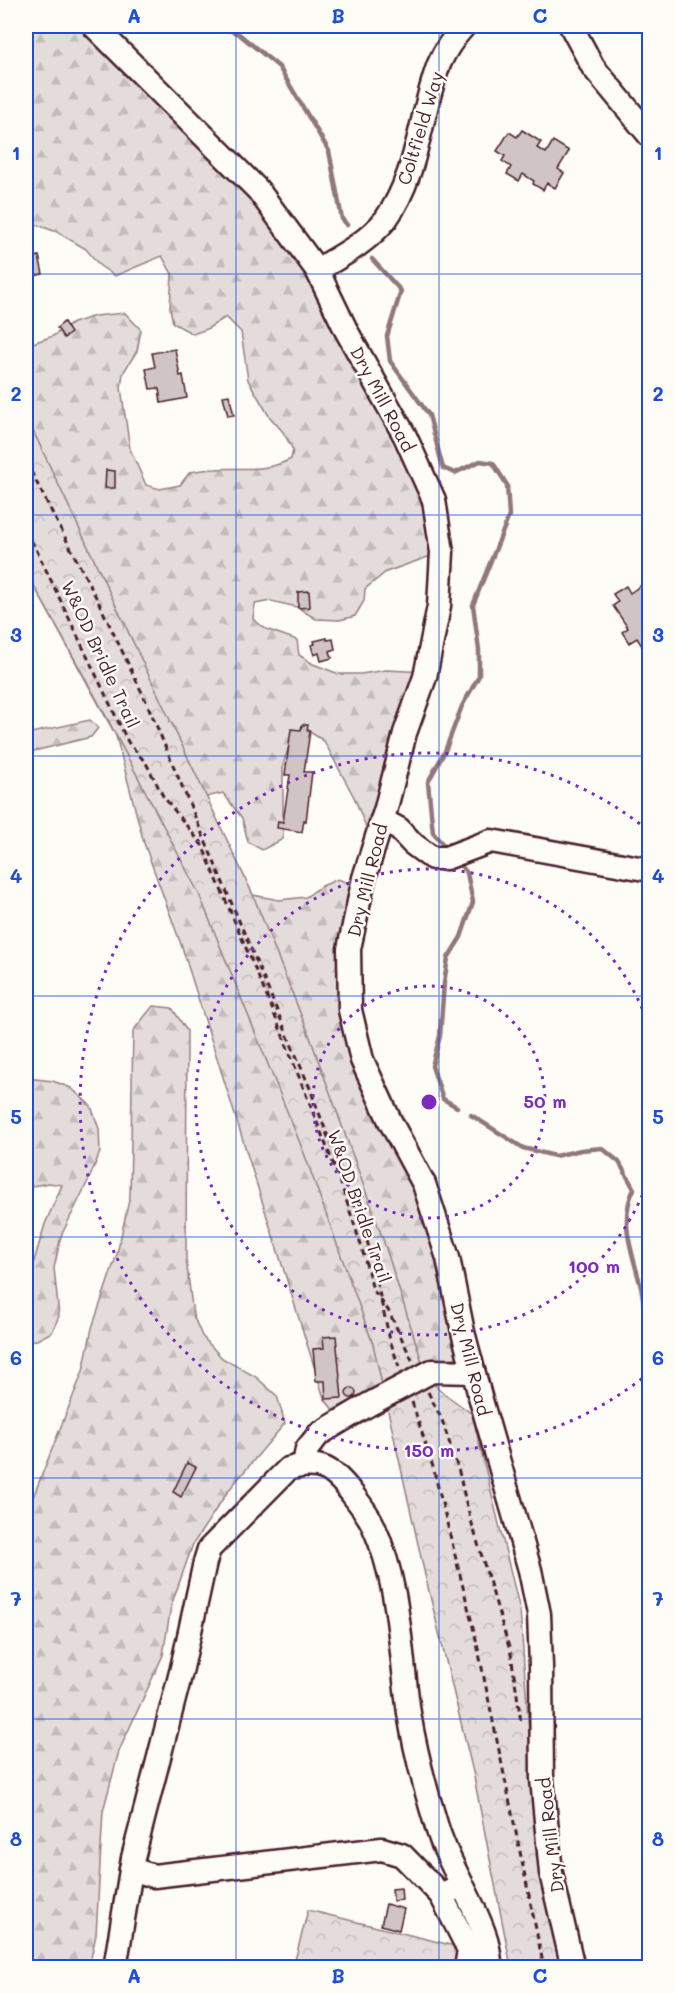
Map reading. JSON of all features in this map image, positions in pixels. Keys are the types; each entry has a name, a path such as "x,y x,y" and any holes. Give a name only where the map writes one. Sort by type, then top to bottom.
{"street":[{"name":"Dry Mill Road","path":"94,26 258,190 316,270 347,332 410,446 434,500 442,552 440,606 424,677 405,733 364,878 349,949 350,1010 362,1060 390,1121 424,1184 448,1258 473,1372 530,1570 539,1614 542,1779 547,1838 551,1872 573,1968"},
{"name":"Coltfield Way","path":"316,270 351,250 371,235 396,203 405,183 440,63 451,42 464,26"},
{"path":"571,26 593,67 650,136"},
{"path":"382,820 399,829 413,844 432,858 446,858 491,841 650,870"},
{"path":"304,1465 307,1449 319,1434 413,1381 432,1371 473,1372"},
{"path":"115,1968 131,1869 182,1668 209,1549 288,1469 304,1465 320,1466 333,1473 346,1485 361,1505 377,1534 397,1604 409,1714 418,1756 447,1857 479,1920 486,1939 491,1968"},
{"path":"131,1869 154,1876 382,1849 402,1855 441,1895 469,1950 466,1968"},
{"path":"441,1895 462,1885"}],"path":[{"path":"26,462 99,603 146,701 245,931 333,1147 368,1244 390,1340 413,1381 420,1422 476,1639 544,1968"},
{"name":"W&OD Bridle Trail","path":"26,531 128,742 146,763 164,796 202,845 273,1011 339,1178 373,1290 388,1310 413,1381 442,1420 511,1654 521,1723"}],"green space":[{"path":"26,26 93,26 258,190 405,436 442,552 386,572 365,589 364,601 355,616 340,620 316,619 297,607 271,601 255,604 253,619 266,629 297,640 299,655 313,664 339,674 361,674 386,670 426,672 371,854 366,827 354,797 324,741 307,730 293,733 283,765 283,839 262,850 248,842 242,818 223,793 206,797 253,895 279,900 306,897 320,887 338,879 362,888 350,1005 424,1184 470,1356 422,1362 362,1274 382,1384 333,1410 324,1398 183,950 144,843 116,736 26,571 26,341 33,343 53,336 73,323 95,316 125,313 141,330 137,351 123,373 121,388 130,449 146,485 160,489 180,485 190,472 202,470 254,469 272,466 291,459 293,450 283,432 269,416 248,380 241,332 226,317 207,329 193,334 173,323 170,308 172,274 162,256 115,276 100,266 86,249 57,232 26,221"},
{"path":"26,416 253,895 311,1040 384,1242 422,1362 438,1389 472,1414 520,1610 536,1827 563,1967 511,1967 473,1772 425,1575 373,1344 304,1153 199,894 106,716 26,571"},
{"path":"90,720 98,728 91,737 26,753 26,734"},
{"path":"153,1006 172,1008 187,1031 186,1259 193,1315 202,1336 222,1358 256,1377 277,1396 285,1423 228,1491 193,1544 171,1606 163,1655 119,1751 103,1811 96,1935 89,1967 26,1967 26,1515 83,1371 92,1328 117,1254 130,1196 133,1031"},
{"path":"26,1078 53,1081 71,1088 91,1106 99,1129 100,1152 61,1236 54,1268 59,1316 52,1332 37,1340 26,1341 26,1288 45,1224 62,1185 49,1183 26,1187"},
{"path":"308,1910 463,1948 457,1967 293,1968"}],"building":[{"path":"522,130 541,142 537,148 546,153 553,141 569,151 558,169 564,173 555,188 547,183 543,190 523,174 519,181 507,174 511,167 502,161 505,156 497,151 509,132 517,137"},
{"path":"39,256 43,274 26,278 26,259"},
{"path":"64,322 71,333 64,338 57,328"},
{"path":"175,349 187,398 161,403 159,388 150,389 146,369 155,367 152,353"},
{"path":"229,395 234,415 228,416 223,396"},
{"path":"106,470 115,471 115,488 105,488"},
{"path":"650,579 650,600 647,601 650,604 650,647 647,643 642,646 637,638 629,643 622,632 628,628 613,606 618,602 613,594 626,586 630,593"},
{"path":"309,591 310,607 298,608 298,592"},
{"path":"327,638 327,640 333,639 335,649 330,651 332,658 321,661 319,653 314,655 311,645 315,644 314,641"},
{"path":"302,725 308,725 307,730 310,731 304,772 312,772 306,821 304,820 302,832 277,828 278,821 283,822 290,775 285,775 291,729 301,730"},
{"path":"336,1336 342,1398 326,1399 325,1381 316,1381 313,1349 324,1348 323,1337"},
{"path":"351,1388 356,1393 351,1398 346,1393"},
{"path":"187,1463 196,1467 181,1497 173,1492"},
{"path":"401,1888 402,1900 393,1901 392,1889"},
{"path":"386,1904 404,1909 399,1930 381,1925"}],"waterway":[{"path":"218,26 239,34 279,67 329,151 342,219 347,225"},
{"path":"372,259 401,291 387,336 390,361 429,415 443,468 455,473 480,461 493,463 507,485 509,516 473,605 479,650 479,676 462,706 445,751 428,782 433,833 446,848"},
{"path":"457,861 467,873 473,902 461,937 448,958 440,1036 432,1066 443,1099 457,1107"},
{"path":"471,1115 523,1148 555,1156 602,1148 619,1162 634,1189 629,1202 627,1228 642,1292 650,1357"}]}
